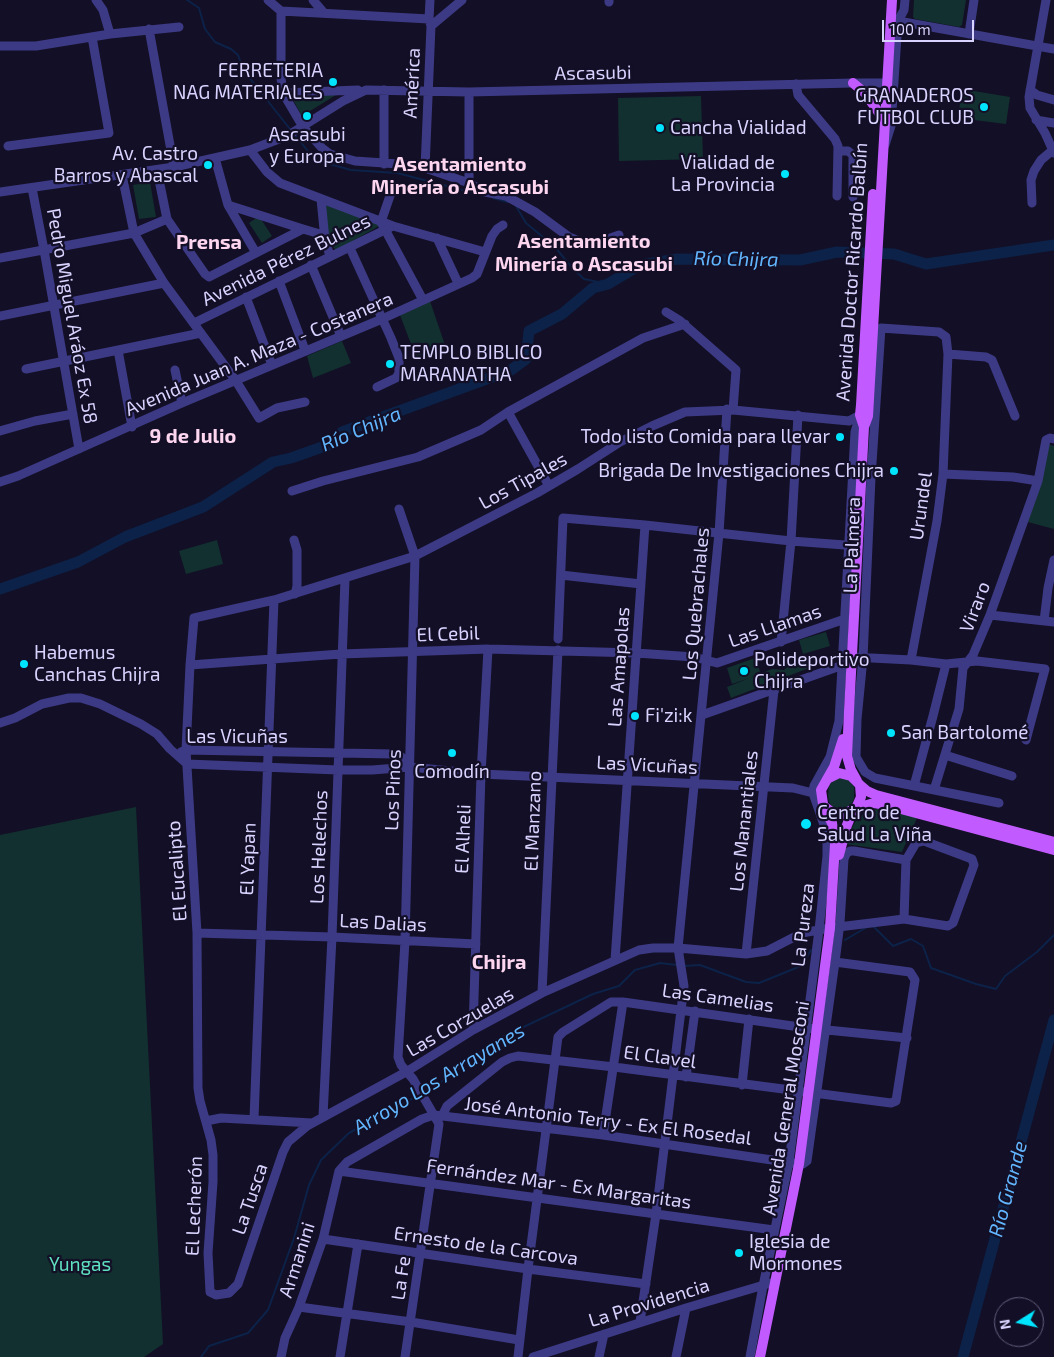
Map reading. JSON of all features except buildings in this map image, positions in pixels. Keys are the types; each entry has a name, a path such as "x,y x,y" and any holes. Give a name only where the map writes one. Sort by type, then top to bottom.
{"main road":[{"name":"Avenida Doctor Ricardo Balbín","path":"849,711 852,657 850,619 855,595 853,546 866,478 864,416 873,327 874,222 879,113 888,83 887,0"},
{"name":"Avenida Doctor Ricardo Balbín","path":"874,222 883,150 892,0"},
{"path":"853,83 865,93 879,113"},
{"path":"833,893 839,852 854,809 861,797 858,783 851,770 847,756 849,711"},
{"path":"820,790 834,767 842,747 849,711"},
{"path":"820,790 832,775 845,774 867,791 876,795 1054,850"},
{"path":"820,790 827,809 838,814 844,814 874,803 1054,842"},
{"path":"820,790 834,834 833,893"},
{"name":"Avenida General Mosconi","path":"760,1357 808,1093 835,927 833,893"}],"street":[{"path":"96,0 103,10 110,34"},
{"path":"268,0 281,11 430,22 462,0"},
{"path":"313,0 324,13"},
{"name":"América","path":"425,168 430,0"},
{"path":"888,83 898,21 904,10 905,0"},
{"path":"969,34 974,0"},
{"path":"1032,203 1031,180 1034,171 1040,160 1054,151 1030,108 1030,90 1046,0"},
{"path":"281,11 281,78 283,93 303,127 330,154 355,161 413,165 470,183 486,192 506,196 522,204 569,237 584,243 602,241 619,235"},
{"path":"898,21 1054,49"},
{"path":"0,46 36,46 110,34 180,27"},
{"path":"149,29 174,167"},
{"path":"8,146 109,133 92,37"},
{"name":"Ascasubi","path":"0,192 157,170 250,150 287,136 343,100 366,90 469,92 888,83"},
{"path":"796,84 798,95 835,139 838,146 837,196"},
{"path":"283,93 366,90"},
{"path":"384,90 384,164"},
{"path":"1030,90 1037,95 1054,100"},
{"path":"469,92 470,183"},
{"path":"1036,120 1054,123"},
{"path":"250,150 267,172 280,183 386,226 485,252"},
{"path":"838,151 848,151 853,155 853,197"},
{"path":"215,158 228,205 256,253"},
{"path":"157,170 167,219 209,277 303,230"},
{"path":"122,175 134,233 164,283 236,381 259,418 277,408 305,402"},
{"path":"393,187 386,226 423,300"},
{"name":"Pedro Miguel Aráoz Ex 58","path":"32,188 79,449"},
{"path":"321,199 325,240 330,256"},
{"path":"228,205 320,234 325,240"},
{"path":"0,258 134,233 167,219"},
{"name":"Avenida Juan A. Maza - Costanera","path":"0,482 132,427 305,350 382,319 477,274 497,228 503,225"},
{"name":"Avenida Pérez Bulnes","path":"194,323 311,265 350,248 386,226"},
{"path":"437,238 458,283"},
{"path":"350,248 399,358 399,373 396,378 377,387"},
{"path":"311,265 341,336"},
{"path":"279,281 305,350"},
{"path":"0,316 164,283"},
{"path":"246,297 272,365"},
{"path":"666,312 685,324"},
{"path":"292,491 323,481 418,457 481,430 508,412 643,338 685,324"},
{"name":"Los Quebrachales","path":"640,1322 682,1009 684,986 679,952 730,409 736,370 685,324"},
{"path":"873,327 939,332 946,337 948,354 986,357 992,360 1015,416"},
{"name":"La Palmera","path":"873,327 866,478 864,658 856,757 858,763 869,776 914,786"},
{"path":"26,369 201,332"},
{"path":"118,350 132,427"},
{"name":"Urundel","path":"911,660 943,474 948,354"},
{"path":"175,370 182,404"},
{"name":"Los Tipales","path":"194,618 274,600 416,556 549,486 620,442 675,415 694,410 730,409 849,420 864,416"},
{"path":"508,412 549,486"},
{"path":"0,431 35,421 73,414"},
{"path":"781,642 791,541 798,415"},
{"path":"820,790 840,721 843,666 850,619 855,432 864,416"},
{"name":"Viraro","path":"934,790 959,709 963,668 974,655 990,615 1038,481 1046,440 1052,438"},
{"path":"943,474 1013,477 1038,481"},
{"name":"Los Pinos","path":"400,509 416,556 404,941 398,1058 406,1072"},
{"path":"558,639 563,518 853,546"},
{"name":"Las Amapolas","path":"615,960 646,525"},
{"path":"294,540 297,550 297,586 295,594"},
{"path":"1044,621 1054,560"},
{"path":"560,575 641,584"},
{"name":"Los Helechos","path":"326,1114 345,579"},
{"path":"855,595 866,595"},
{"name":"El Yapan","path":"254,1119 274,600"},
{"path":"990,615 1054,622"},
{"name":"El Eucalipto","path":"194,618 186,750 197,933 198,1088 206,1121"},
{"name":"Las Llamas","path":"707,660 717,663 724,662 850,619"},
{"name":"El Cebil","path":"190,665 341,654 488,649 636,653 694,657 707,660"},
{"name":"El Alheli","path":"473,1030 481,774 488,649"},
{"name":"El Manzano","path":"542,993 558,650"},
{"path":"852,657 946,664 977,661 1045,669 1026,740"},
{"path":"946,664 914,786 999,803"},
{"path":"702,715 843,666"},
{"name":"Los Manantiales","path":"746,954 774,690"},
{"path":"0,723 15,718 47,702 81,698 100,704 141,724 157,734 176,754"},
{"name":"Las Vicuñas","path":"410,767 399,755 186,750 176,754 187,764 338,770 410,767 481,774 820,790"},
{"path":"372,754 369,760 372,770"},
{"path":"945,756 1012,776"},
{"name":"La Pureza","path":"817,1029 819,930 827,856 827,840 822,819 820,790"},
{"name":"Las Corzuelas","path":"326,1114 406,1072 473,1030 542,993 639,950 653,948 679,952 746,954 767,951 802,933 835,927 904,919 943,927 948,926 953,922 974,865 972,859 920,840 916,843 906,860"},
{"path":"817,1029 835,962 835,927 846,854 854,851 906,860 904,919"},
{"name":"Las Dalias","path":"197,933 262,934 476,944"},
{"path":"835,962 910,972 915,980 907,1038"},
{"name":"Las Camelias","path":"518,1357 558,1037 563,1032 611,1002 623,1002 817,1029 907,1038"},
{"path":"603,1135 623,1002"},
{"path":"686,1078 695,1011"},
{"path":"742,1085 749,1019"},
{"name":"El Clavel","path":"438,1116 446,1106 510,1058 518,1056 891,1103 896,1101 907,1038"},
{"path":"339,1171 347,1162 422,1119 438,1116 413,1079 406,1072"},
{"name":"La Tusca","path":"210,1292 216,1295 229,1292 238,1284 288,1142 326,1114"},
{"name":"José Antonio Terry - Ex El Rosedal","path":"438,1116 547,1127 794,1163"},
{"name":"La Fe","path":"405,1357 431,1183 439,1124 438,1116"},
{"path":"206,1121 222,1118 312,1123"},
{"name":"El Lecherón","path":"206,1121 211,1140 214,1182 208,1253 210,1292"},
{"path":"750,1357 774,1230 794,1163"},
{"name":"Fernández Mar - Ex Margaritas","path":"339,1171 774,1230"},
{"name":"Armanini","path":"281,1357 285,1338 299,1307 323,1239 339,1171"},
{"name":"Ernesto de la Carcova","path":"323,1239 646,1284"},
{"path":"340,1357 358,1244"},
{"name":"La Providencia","path":"533,1357 640,1322 774,1282"},
{"path":"299,1307 411,1322 519,1340"},
{"path":"676,1357 686,1308"},
{"path":"599,1357 604,1334"}],"green space":[{"path":"914,0 966,0 962,25 959,27 915,19 913,17"},
{"name":"GRANADEROS FUTBOL CLUB","path":"962,89 1010,97 1006,124 958,118"},
{"path":"336,95 302,116 291,96"},
{"name":"Cancha Vialidad","path":"701,96 703,159 619,161 618,98"},
{"path":"150,182 156,217 139,219 133,185"},
{"path":"324,203 376,221 379,226 339,249 335,249 329,240"},
{"path":"259,216 272,236 262,243 249,223"},
{"path":"430,301 445,345 417,360 400,315"},
{"path":"342,341 351,363 313,378 307,356"},
{"path":"1048,444 1054,446 1054,529 1024,521"},
{"path":"217,540 223,564 186,574 179,551"},
{"path":"826,632 830,646 803,654 799,640"},
{"name":"Polideportivo Chijra","path":"755,658 761,674 732,684 727,668"},
{"path":"795,660 809,668 731,698 727,687 772,669 784,670"},
{"path":"839,778 847,778 854,787 854,799 846,810 835,810 829,802 829,787 831,783"},
{"name":"Yungas","path":"136,807 163,1344 144,1357 0,1357 0,835"},
{"path":"888,809 917,818 902,852 845,844 857,819 866,812"}],"waterway":[{"path":"187,0 199,8 205,29 215,42 231,49 238,55 244,71 290,129"},
{"path":"295,135 315,160 351,170 397,173 481,195"},
{"path":"493,198 508,202"},
{"path":"516,206 526,223 555,247 584,279 608,284"},
{"name":"Río Chijra","path":"0,589 78,562 125,537 203,507 273,462 328,445 342,432 511,370 526,359 529,331 562,314 593,288 608,284 640,265 677,259 800,260 837,252 894,254 926,264 1054,245"},
{"name":"Arroyo Los Arrayanes","path":"873,926 893,946 911,939 923,946 931,968 996,989 1005,976 1037,952 1054,935"},
{"name":"Arroyo Los Arrayanes","path":"845,940 867,927"},
{"name":"Arroyo Los Arrayanes","path":"684,966 700,965 746,982 759,983 801,966 811,950"},
{"name":"Arroyo Los Arrayanes","path":"425,1092 444,1080 494,1041 593,994 619,986 635,970 660,963 677,965"},
{"name":"Río Grande","path":"963,1357 1054,1020"},
{"name":"Arroyo Los Arrayanes","path":"201,1357 209,1346 248,1333 268,1310 294,1238 309,1185 321,1160 349,1133 419,1095"}],"place":[{"name":"FERRETERIA NAG MATERIALES","path":"333,82"},
{"name":"GRANADEROS FUTBOL CLUB","path":"984,107"},
{"name":"Ascasubi y Europa","path":"307,116"},
{"name":"Cancha Vialidad","path":"660,128"},
{"name":"Av. Castro Barros y Abascal","path":"208,165"},
{"name":"Vialidad de La Provincia","path":"785,174"},
{"name":"TEMPLO BIBLICO MARANATHA","path":"390,364"},
{"name":"Todo listo Comida para llevar","path":"840,437"},
{"name":"Brigada De Investigaciones Chijra","path":"894,471"},
{"name":"Habemus Canchas Chijra","path":"24,664"},
{"name":"Polideportivo Chijra","path":"744,671"},
{"name":"Fi'zi:k","path":"635,716"},
{"name":"San Bartolomé","path":"891,733"},
{"name":"Comodín","path":"452,753"},
{"name":"Centro de Salud La Viña","path":"806,824"},
{"name":"Iglesia de Mormones","path":"739,1253"}],"district":[{"name":"Asentamiento Minería o Ascasubi","path":"460,176"},
{"name":"Prensa","path":"209,242"},
{"name":"Asentamiento Minería o Ascasubi","path":"584,252"},
{"name":"9 de Julio","path":"193,436"},
{"name":"Chijra","path":"499,962"}]}
